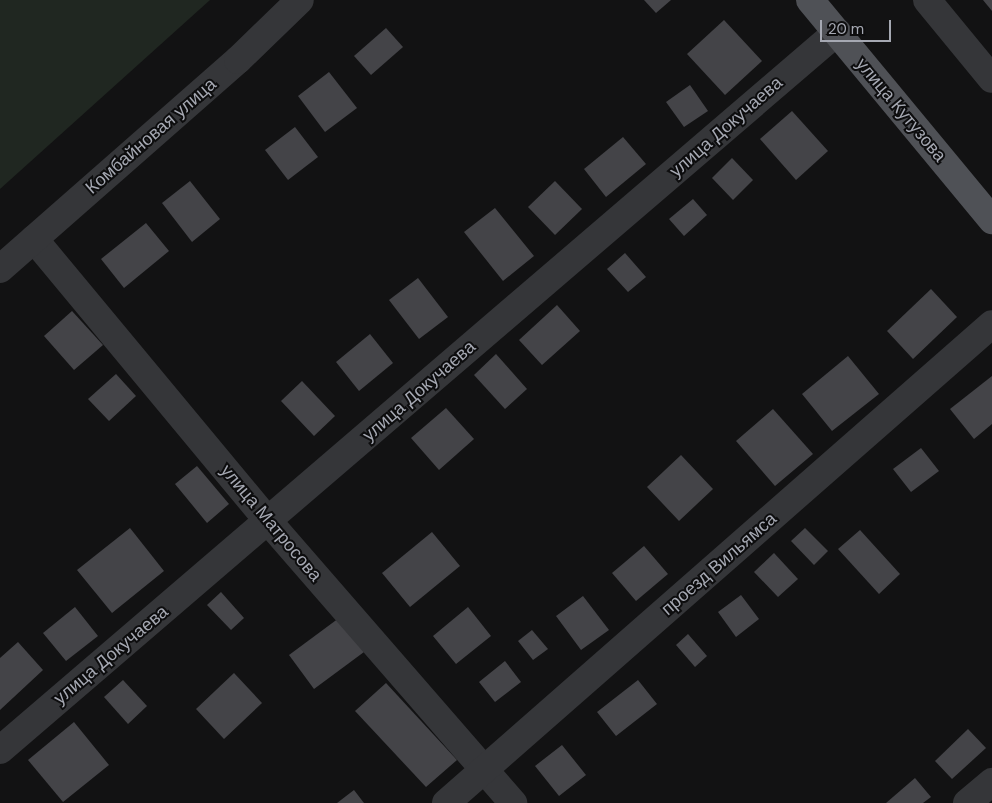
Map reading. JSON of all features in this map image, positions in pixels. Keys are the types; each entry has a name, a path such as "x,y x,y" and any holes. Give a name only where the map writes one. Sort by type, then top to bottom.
{"main road":[{"name":"улица Кутузова","path":"810,0 991,217"}],"street":[{"name":"Комбайновая улица","path":"0,269 238,60 300,0"},
{"path":"927,0 992,79"},
{"name":"улица Докучаева","path":"0,750 836,32"},
{"name":"улица Матросова","path":"34,239 268,521 513,803"},
{"name":"проезд Вильямса","path":"446,803 992,324"},
{"path":"967,803 992,782"}],"shaded area":[{"path":"0,0 210,0 0,189"}],"building":[{"path":"644,0 671,0 656,13"},
{"path":"983,0 992,0 992,11"},
{"path":"724,20 762,61 725,95 687,54"},
{"path":"386,28 403,47 371,75 354,56"},
{"path":"329,72 357,108 325,132 298,96"},
{"path":"690,85 708,111 684,127 666,102"},
{"path":"792,111 828,151 796,180 760,139"},
{"path":"295,127 318,157 288,180 265,150"},
{"path":"623,137 646,164 606,197 584,169"},
{"path":"732,158 753,180 733,200 712,178"},
{"path":"190,181 220,219 192,242 162,203"},
{"path":"555,181 582,209 555,235 528,207"},
{"path":"693,199 707,215 684,236 669,219"},
{"path":"495,208 534,256 503,281 464,232"},
{"path":"146,223 169,251 124,288 101,259"},
{"path":"625,253 646,277 628,292 607,269"},
{"path":"418,278 448,317 419,339 389,300"},
{"path":"931,289 957,317 913,359 887,331"},
{"path":"557,305 580,331 542,365 519,340"},
{"path":"72,311 103,345 74,370 44,336"},
{"path":"370,334 393,363 359,391 336,362"},
{"path":"496,354 527,389 505,409 474,375"},
{"path":"848,356 879,394 832,431 802,394"},
{"path":"116,374 136,396 109,421 88,399"},
{"path":"992,376 992,424 974,439 950,409"},
{"path":"302,381 335,416 314,436 281,401"},
{"path":"446,408 474,439 439,470 411,438"},
{"path":"773,409 813,454 775,486 736,441"},
{"path":"921,448 939,471 911,492 893,469"},
{"path":"681,455 713,489 679,521 647,487"},
{"path":"197,466 229,504 207,523 175,484"},
{"path":"130,528 164,571 112,613 77,570"},
{"path":"805,528 828,551 814,565 791,541"},
{"path":"860,530 900,574 879,594 838,549"},
{"path":"432,532 460,566 410,607 382,573"},
{"path":"644,546 668,574 636,601 612,573"},
{"path":"774,553 798,579 778,597 754,572"},
{"path":"221,592 244,618 231,630 207,605"},
{"path":"741,595 759,619 736,637 718,612"},
{"path":"583,596 609,630 581,650 556,616"},
{"path":"75,607 98,636 66,661 43,633"},
{"path":"468,607 491,636 456,664 433,636"},
{"path":"339,618 364,652 314,689 289,655"},
{"path":"532,630 548,649 533,660 518,641"},
{"path":"688,634 707,656 695,667 676,645"},
{"path":"18,642 43,670 0,710 0,658"},
{"path":"505,661 521,682 495,702 479,682"},
{"path":"234,673 262,703 224,739 196,709"},
{"path":"123,680 147,706 128,724 104,697"},
{"path":"638,680 657,704 616,736 597,712"},
{"path":"386,683 457,760 426,787 355,711"},
{"path":"74,722 109,765 63,802 28,760"},
{"path":"968,729 986,748 952,779 935,761"},
{"path":"562,745 586,775 559,796 535,766"},
{"path":"915,778 931,797 923,803 886,803"},
{"path":"354,790 364,803 337,803"}]}
